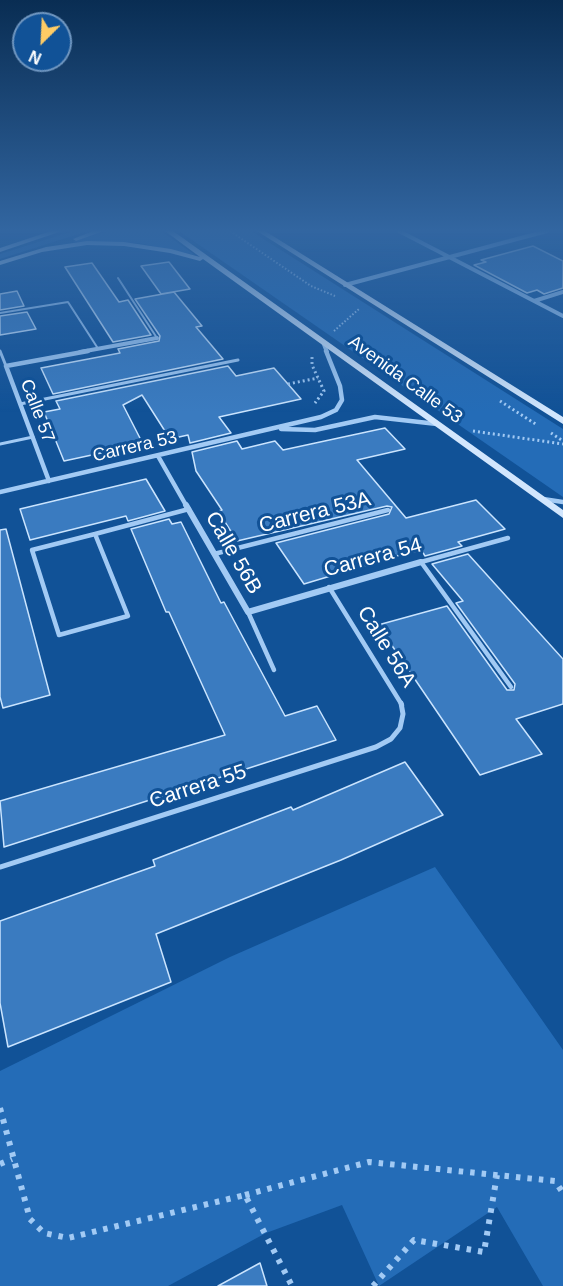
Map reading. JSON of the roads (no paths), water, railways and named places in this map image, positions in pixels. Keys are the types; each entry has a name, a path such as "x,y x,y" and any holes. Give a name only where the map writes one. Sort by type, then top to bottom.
{"main road":[{"name":"Avenida Calle 53","path":"251,291 563,515"},
{"path":"355,291 563,421"}],"street":[{"path":"514,291 563,316"},
{"path":"534,301 563,292"},
{"path":"6,366 97,347 157,338"},
{"name":"Carrera 53","path":"0,492 321,417 336,410 342,400 340,386 323,342"},
{"name":"Calle 57","path":"6,366 49,481"},
{"name":"Carrera 53","path":"277,429 315,430 375,417 437,424"},
{"name":"Calle 56B","path":"158,456 248,612"},
{"path":"540,498 563,502"},
{"name":"Carrera 54","path":"248,612 421,562"}],"lane":[{"path":"126,291 157,338"},
{"path":"0,313 68,302 97,347"},
{"name":"Calle 57","path":"0,351 6,366"},
{"path":"20,404 238,360"},
{"path":"0,444 33,437"},
{"path":"95,534 128,616 59,635 32,550 189,510"},
{"name":"Carrera 53A","path":"214,554 388,510"},
{"name":"Carrera 54","path":"421,562 508,538"},
{"path":"421,562 511,687"},
{"name":"Calle 56A","path":"329,587 401,701 403,714 400,728"},
{"name":"Calle 56B","path":"248,612 274,670"},
{"name":"Carrera 55","path":"0,867 376,747 391,739 400,728"}]}
